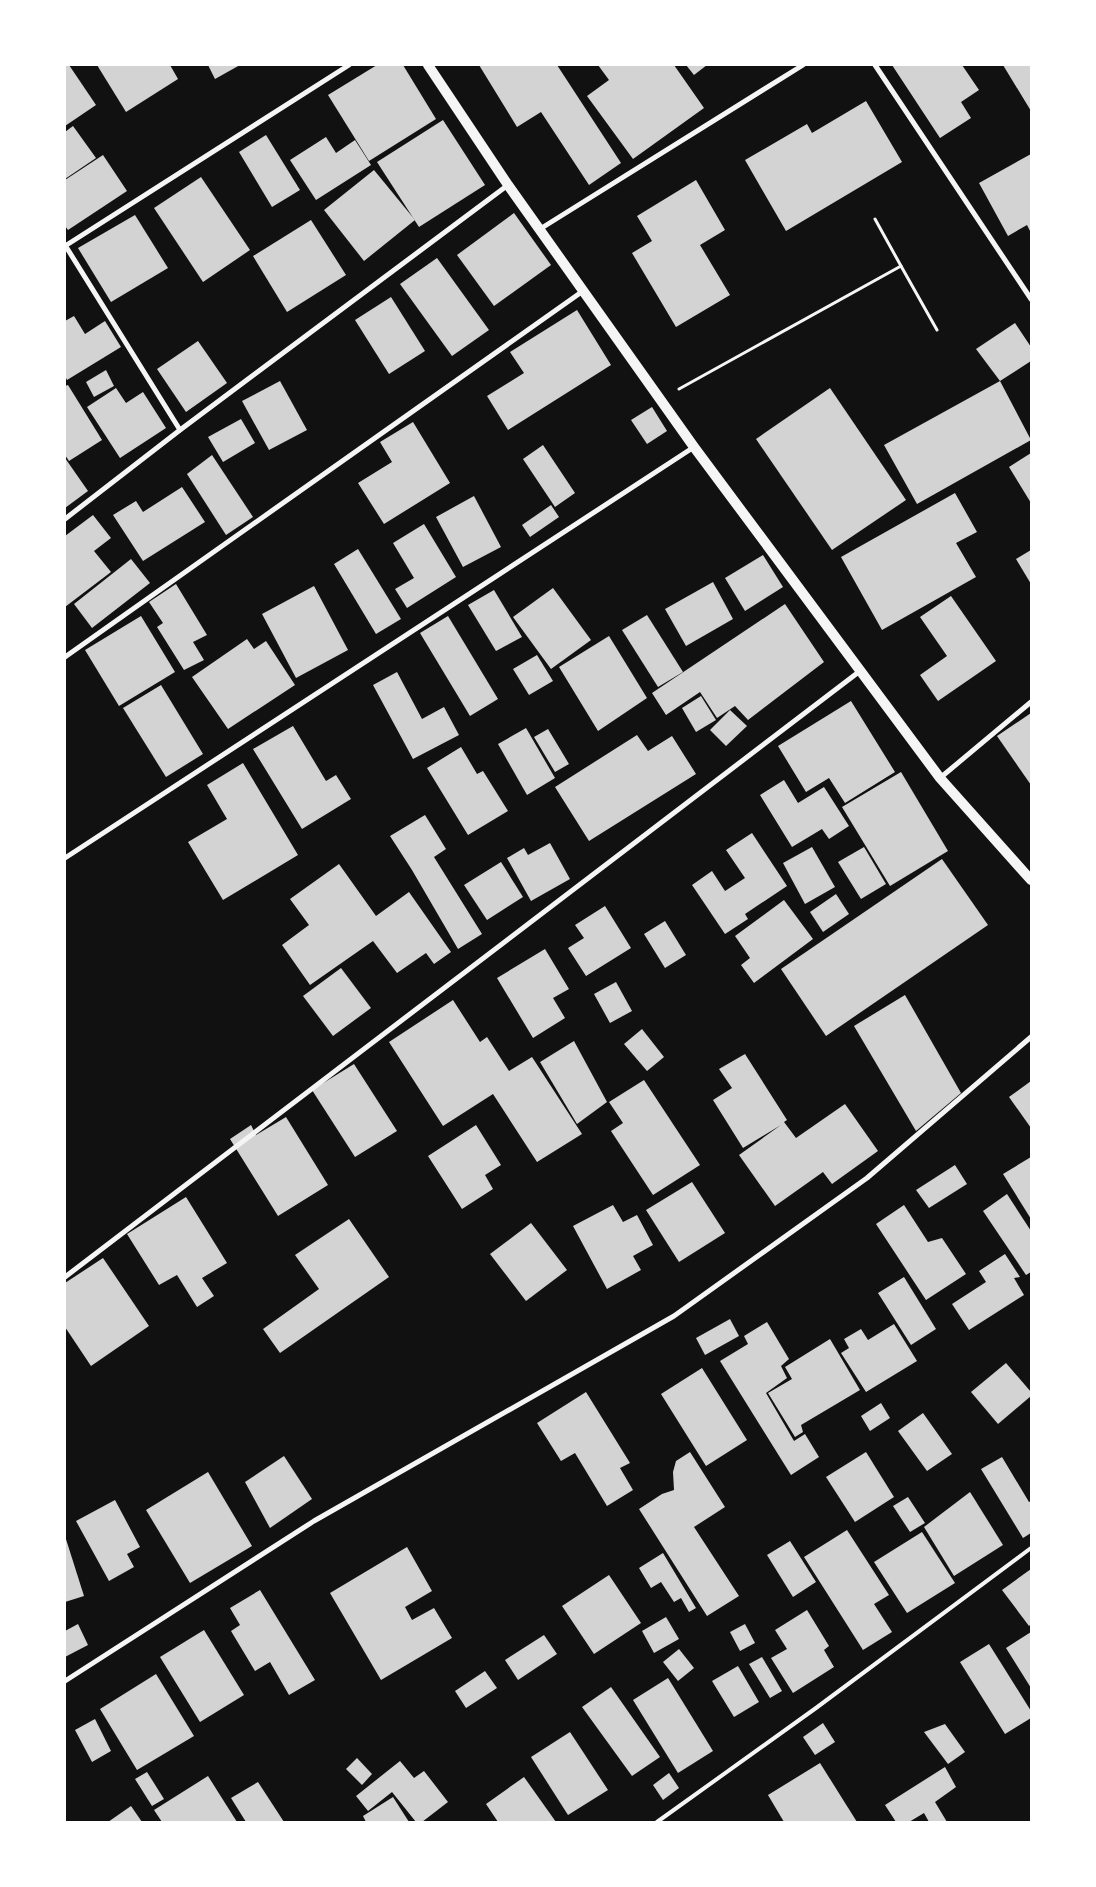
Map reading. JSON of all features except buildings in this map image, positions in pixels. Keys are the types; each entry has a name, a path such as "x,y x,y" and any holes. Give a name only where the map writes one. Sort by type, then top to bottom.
{"main road":[{"path":"428,65 539,230 694,447 862,670 940,778 1031,880"}],"street":[{"path":"180,430 65,245 349,65"},
{"path":"539,230 803,65"},
{"path":"875,65 1031,299"},
{"path":"65,519 180,430 508,185"},
{"path":"65,657 583,291"},
{"path":"65,858 694,447"},
{"path":"65,1277 862,670"},
{"path":"940,778 1031,702"},
{"path":"65,1681 314,1521 674,1316 867,1178 1031,1037"}],"lane":[{"path":"657,1822 816,1708 1031,1548"}],"path":[{"path":"875,219 938,330"},
{"path":"661,399 901,266"}]}
